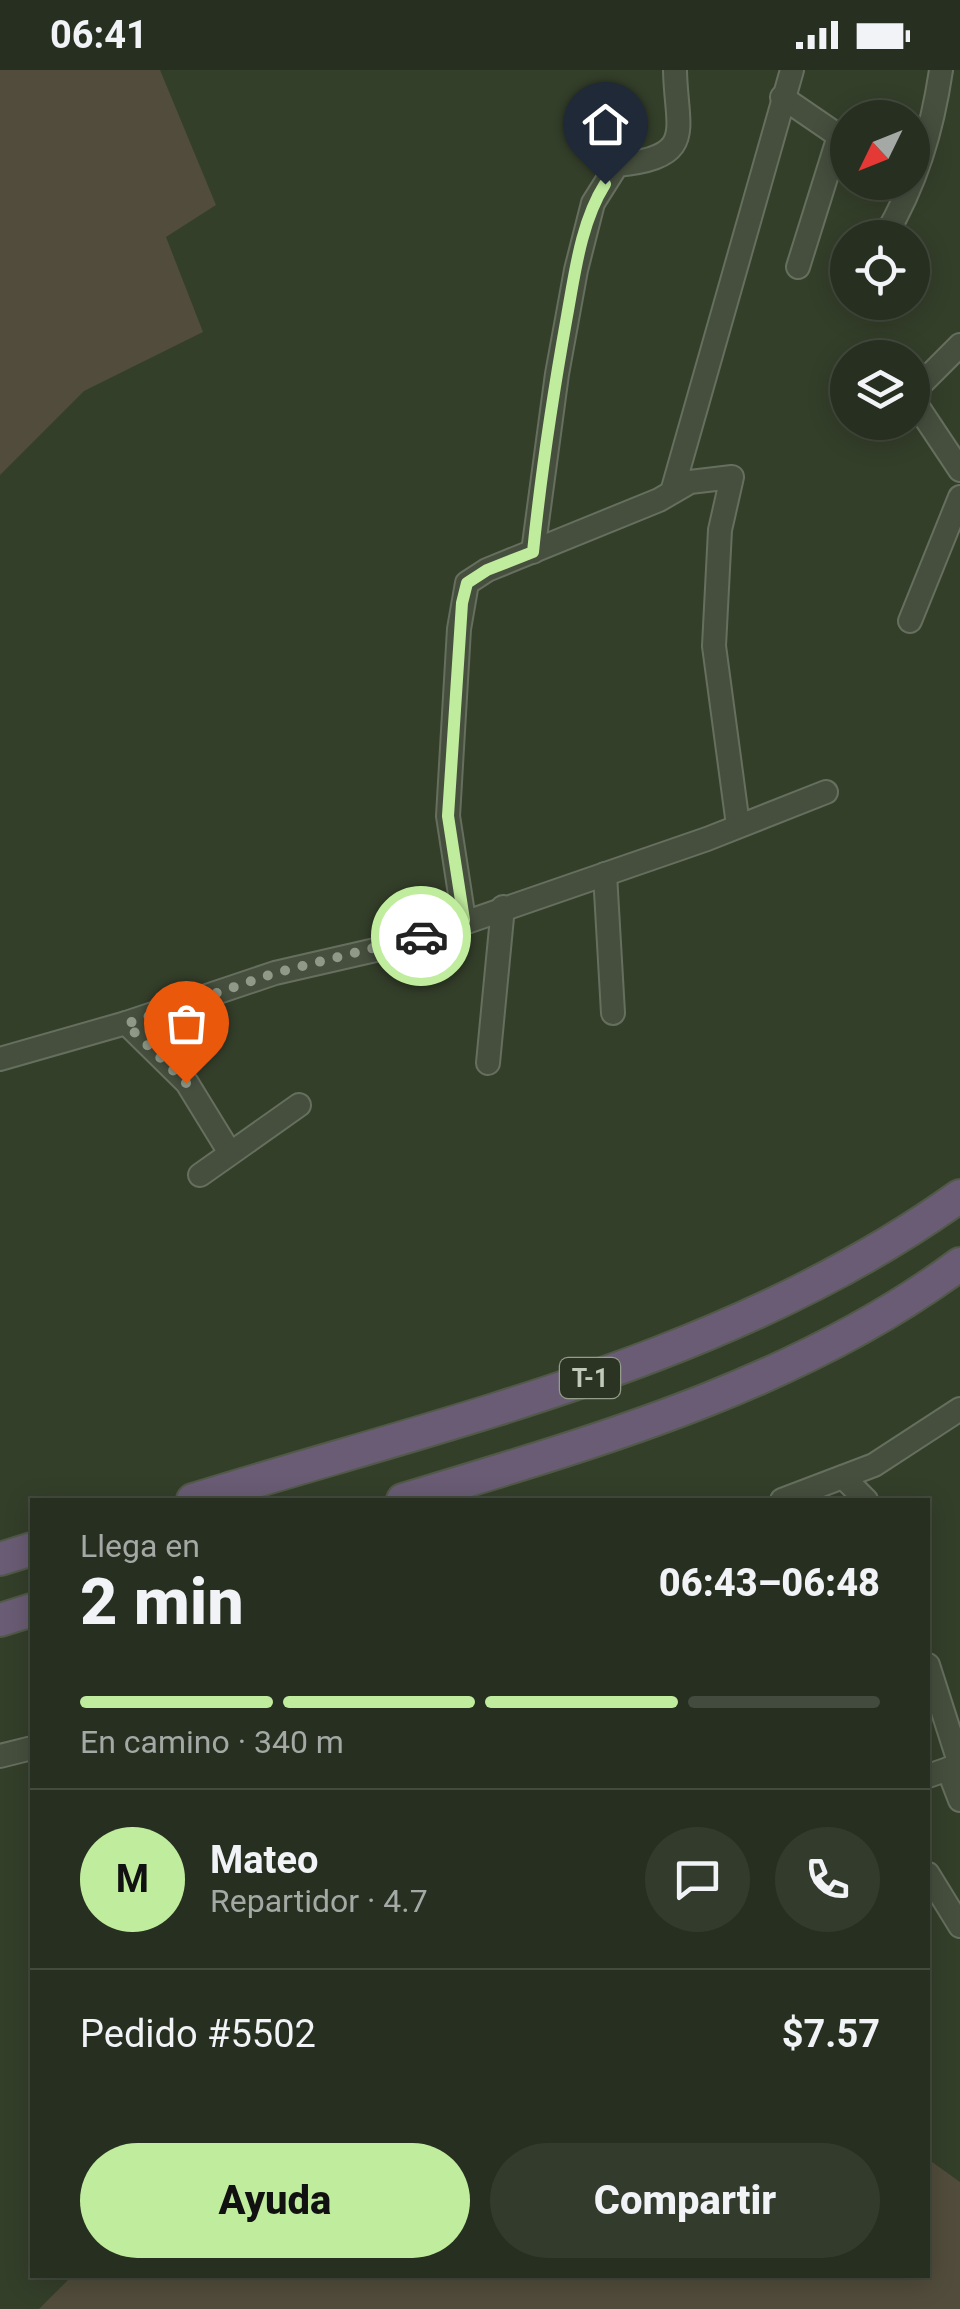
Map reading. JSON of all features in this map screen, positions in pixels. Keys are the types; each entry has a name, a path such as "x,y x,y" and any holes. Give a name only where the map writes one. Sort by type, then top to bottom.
{"highway":[{"name":"T-1","path":"200,1498 596,1376 717,1332 820,1284 904,1236 960,1196"},
{"name":"T-1","path":"410,1498 606,1438 732,1388 804,1356 960,1264"},
{"path":"0,1558 30,1550"},
{"path":"0,1620 30,1611"}],"street":[{"path":"533,552 556,374 593,203 617,165 643,161 666,152 676,142 681,129 675,70"},
{"path":"672,492 792,70"},
{"path":"894,220 918,170 934,117 941,70"},
{"path":"782,97 839,136 798,267"},
{"path":"930,377 960,345"},
{"path":"930,424 960,470"},
{"path":"464,920 448,816 462,603 467,583 487,570 690,482 732,477 720,530 714,646 738,825"},
{"path":"910,621 960,497"},
{"path":"0,1058 126,1024 275,973 406,942 826,792"},
{"path":"605,874 613,1013"},
{"path":"488,1063 504,907"},
{"path":"126,1024 186,1083 230,1153"},
{"path":"200,1175 299,1105"},
{"path":"787,1498 874,1465 960,1409"},
{"path":"843,1477 864,1498"},
{"path":"930,1675 949,1769 960,1800"},
{"path":"0,1756 30,1748"},
{"path":"930,1877 960,1926"}],"shaded area":[{"path":"0,70 160,70 216,205 166,237 203,332 84,391 0,475"},
{"path":"930,2160 960,2182 960,2309 39,2309 70,2278 930,2278"}],"way so far":[{"path":"186,1083 126,1024 162,1008 275,973 421,936"}],"route":[{"path":"421,936 464,920 448,816 462,603 467,583 487,570 533,552 556,374 576,270 593,203 605,184"}]}
